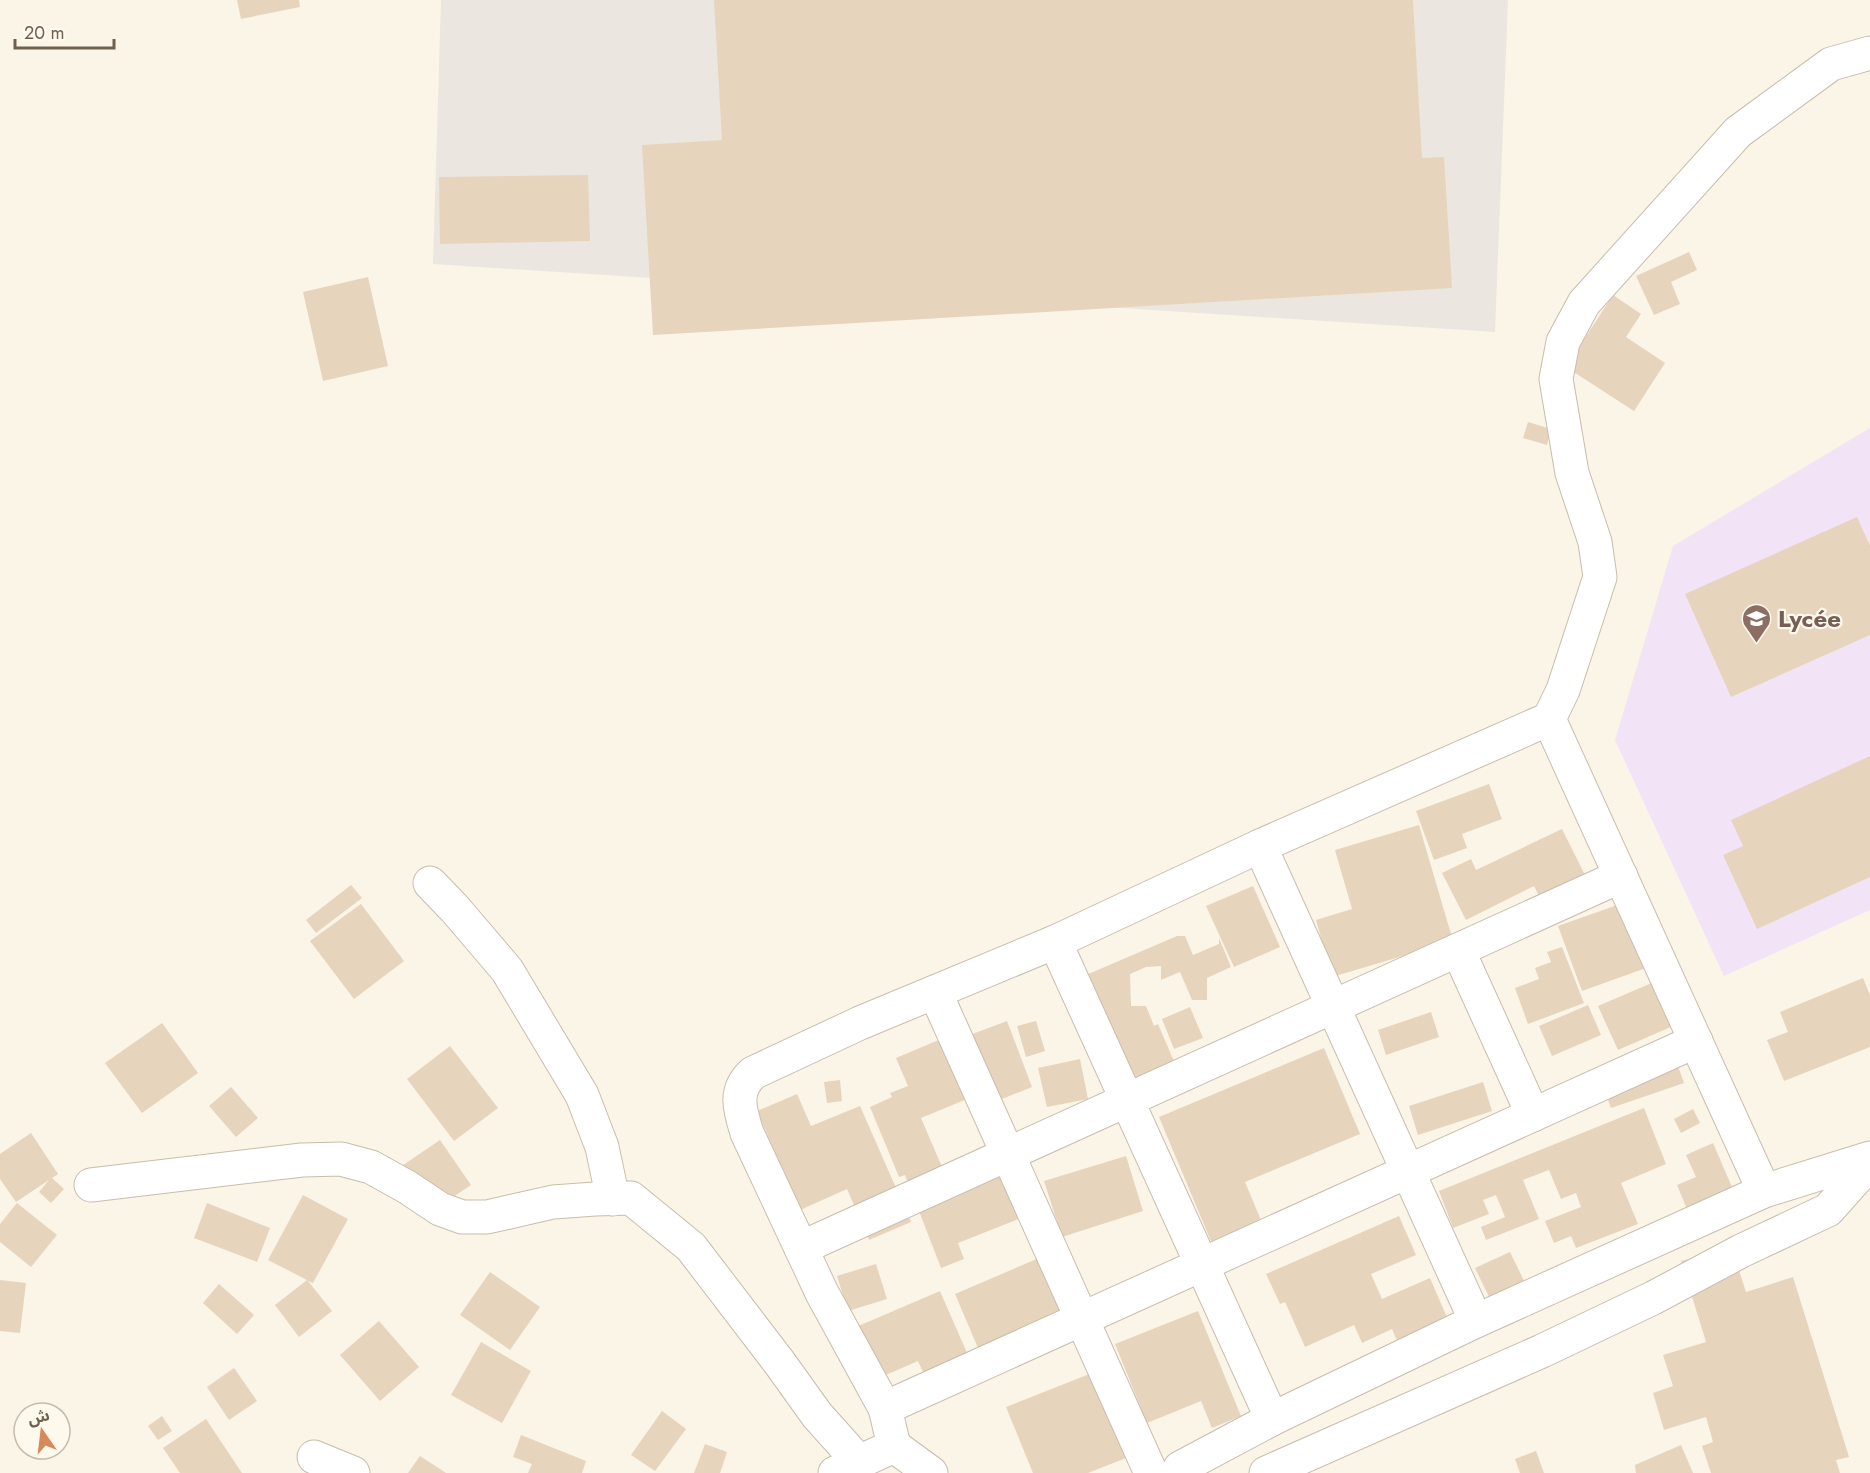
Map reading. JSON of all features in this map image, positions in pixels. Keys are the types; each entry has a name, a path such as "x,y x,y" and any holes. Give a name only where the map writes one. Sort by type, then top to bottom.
{"street":[{"path":"931,1473 894,1446 885,1408 822,1293 747,1133 739,1108 744,1080 763,1068 860,1023 1055,942 1260,846 1549,719 1563,690 1600,577 1595,542 1572,473 1556,379 1563,342 1584,303 1738,132 1831,64 1870,52"},
{"path":"1549,719 1764,1191"},
{"path":"1260,846 1476,1321"},
{"path":"801,1248 1621,876"},
{"path":"430,883 507,970 582,1095 602,1148 613,1198"},
{"path":"1055,942 1272,1419"},
{"path":"1458,950 1533,1115"},
{"path":"935,992 1151,1473"},
{"path":"885,1408 1696,1041"},
{"path":"1178,1473 1180,1468 1272,1419 1476,1321 1764,1191 1870,1158"},
{"path":"90,1185 302,1160 341,1159 371,1167 440,1209 462,1217 487,1217 553,1202 631,1198 690,1248 817,1415 847,1467 894,1446"},
{"path":"1266,1473 1542,1351 1828,1210 1870,1163"},
{"path":"314,1457 353,1473"}],"shaded area":[{"path":"441,0 1508,0 1495,332 433,264"},
{"name":"Lycée","path":"1870,428 1870,910 1724,976 1615,740 1673,546"}],"building":[{"path":"237,0 299,0 300,7 241,19"},
{"path":"714,0 1413,0 1422,158 1444,157 1452,288 653,335 642,145 722,140"},
{"path":"588,175 590,241 440,244 439,177"},
{"path":"1689,252 1697,270 1671,282 1680,304 1654,315 1636,276"},
{"path":"368,277 388,366 323,381 303,292"},
{"path":"1613,295 1641,314 1626,337 1665,363 1634,411 1566,367"},
{"path":"1528,422 1551,429 1547,445 1523,438"},
{"path":"1857,517 1870,546 1870,635 1731,697 1685,594"},
{"path":"1870,756 1870,877 1757,929 1723,855 1743,846 1731,820"},
{"path":"1489,784 1502,819 1462,834 1467,848 1434,860 1416,811"},
{"path":"1419,825 1453,941 1332,977 1316,920 1352,909 1335,850"},
{"path":"1562,829 1597,899 1552,922 1534,886 1466,920 1442,873 1471,859 1476,870"},
{"path":"351,885 362,898 316,933 306,920"},
{"path":"1253,886 1280,947 1234,967 1206,906"},
{"path":"1623,903 1646,968 1582,991 1558,926"},
{"path":"361,904 404,961 354,999 310,941"},
{"path":"1177,936 1185,936 1193,955 1219,944 1219,938 1231,967 1207,978 1207,1000 1192,1000 1180,972 1161,980 1161,966 1146,967 1130,974 1131,1006 1146,1006 1154,1026 1158,1024 1182,1080 1138,1099 1086,975"},
{"path":"1562,947 1584,1003 1528,1024 1515,988 1539,979 1535,968 1551,962 1547,952"},
{"path":"1863,978 1870,995 1870,1047 1784,1081 1767,1040 1788,1032 1780,1012"},
{"path":"1654,982 1673,1026 1618,1050 1598,1006"},
{"path":"1588,1005 1601,1035 1552,1056 1539,1026"},
{"path":"1190,1007 1203,1038 1174,1049 1162,1019"},
{"path":"1431,1012 1439,1037 1386,1055 1378,1030"},
{"path":"1007,1021 1032,1087 987,1105 962,1038"},
{"path":"1036,1021 1045,1051 1026,1057 1017,1026"},
{"path":"162,1023 198,1073 142,1113 105,1063"},
{"path":"941,1039 967,1099 921,1118 948,1181 1001,1160 1021,1218 958,1243 964,1259 941,1268 905,1175 899,1177 870,1107 892,1097 890,1093 908,1086 896,1058"},
{"path":"450,1046 498,1108 454,1141 407,1079"},
{"path":"1324,1048 1360,1134 1245,1182 1263,1225 1213,1246 1159,1117"},
{"path":"1674,1055 1684,1083 1611,1108 1601,1080"},
{"path":"1080,1059 1088,1099 1047,1107 1038,1068"},
{"path":"840,1080 842,1101 827,1103 824,1082"},
{"path":"1483,1082 1492,1111 1418,1135 1409,1106"},
{"path":"231,1087 258,1118 236,1137 209,1106"},
{"path":"797,1094 811,1126 860,1106 911,1222 869,1240 847,1189 800,1210 757,1111"},
{"path":"1644,1108 1666,1164 1621,1183 1638,1224 1576,1248 1571,1236 1554,1243 1545,1221 1581,1207 1576,1193 1561,1199 1549,1170 1523,1180 1539,1219 1486,1240 1481,1227 1505,1217 1496,1195 1483,1200 1489,1214 1453,1228 1439,1191"},
{"path":"1693,1109 1700,1123 1681,1133 1674,1119"},
{"path":"31,1133 58,1174 52,1178 64,1189 51,1203 39,1192 49,1180 16,1202 0,1179 0,1154"},
{"path":"440,1140 471,1185 426,1215 396,1170"},
{"path":"1713,1143 1735,1194 1689,1214 1677,1185 1696,1177 1686,1155"},
{"path":"1126,1156 1143,1211 1062,1237 1044,1181"},
{"path":"303,1195 348,1219 313,1283 308,1281 332,1311 299,1337 275,1305 307,1280 268,1260"},
{"path":"17,1203 57,1235 31,1267 0,1242 0,1224"},
{"path":"207,1203 270,1228 257,1262 194,1238"},
{"path":"1399,1216 1416,1255 1371,1274 1382,1299 1430,1278 1455,1336 1404,1357 1392,1329 1362,1343 1354,1325 1305,1347 1285,1302 1280,1304 1266,1274"},
{"path":"1510,1252 1529,1291 1494,1307 1475,1268"},
{"path":"1046,1255 1068,1310 978,1348 955,1294"},
{"path":"1700,1256 1736,1261 1746,1292 1793,1277 1849,1457 1836,1460 1840,1473 1711,1473 1702,1446 1713,1442 1706,1417 1664,1430 1653,1393 1673,1386 1663,1355 1706,1342 1681,1261"},
{"path":"876,1264 887,1299 848,1311 837,1276"},
{"path":"490,1272 540,1307 510,1350 460,1315"},
{"path":"0,1280 26,1283 20,1333 0,1331"},
{"path":"219,1284 254,1315 237,1334 203,1303"},
{"path":"940,1291 971,1362 927,1381 918,1361 879,1378 856,1327"},
{"path":"1198,1311 1241,1416 1212,1428 1201,1401 1147,1423 1115,1344"},
{"path":"379,1321 419,1367 380,1401 340,1355"},
{"path":"481,1342 531,1371 502,1423 451,1395"},
{"path":"234,1368 257,1401 229,1420 207,1387"},
{"path":"1092,1373 1126,1458 1088,1473 1033,1473 1006,1407"},
{"path":"662,1411 686,1429 655,1471 631,1455"},
{"path":"162,1416 172,1431 158,1440 148,1426"},
{"path":"206,1419 242,1473 180,1473 163,1448"},
{"path":"521,1435 586,1461 582,1473 528,1473 532,1464 513,1457"},
{"path":"705,1444 727,1452 720,1473 694,1473"},
{"path":"1681,1445 1693,1473 1636,1473 1635,1465"},
{"path":"1536,1451 1544,1473 1520,1473 1515,1459"},
{"path":"420,1456 446,1473 408,1473"}],"place":[{"name":"Lycée","path":"1757,644"}]}
